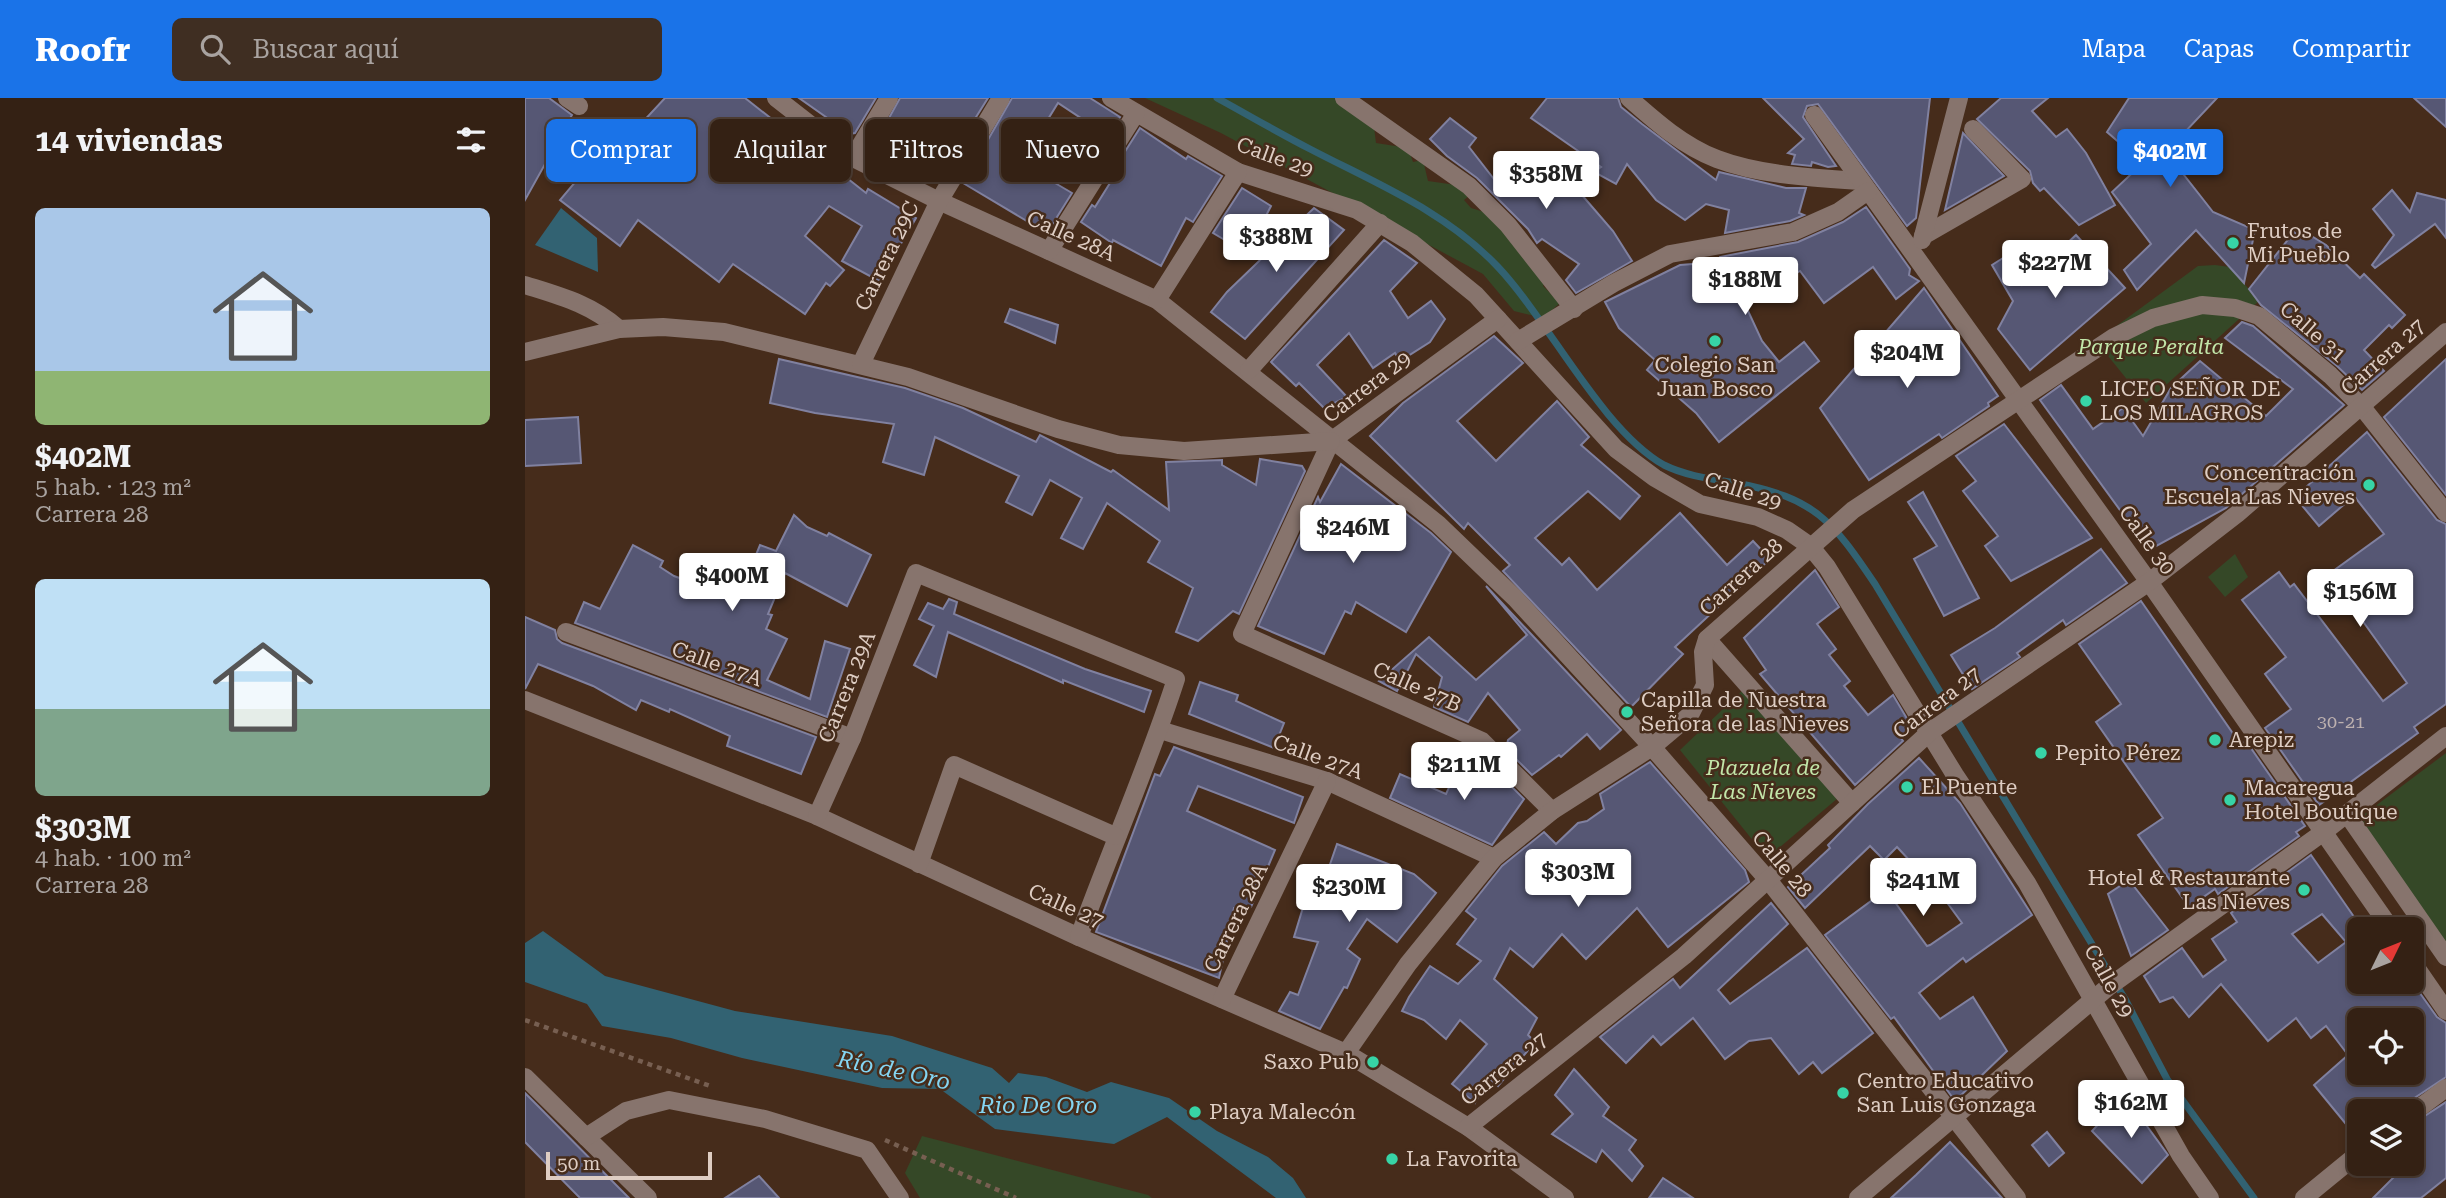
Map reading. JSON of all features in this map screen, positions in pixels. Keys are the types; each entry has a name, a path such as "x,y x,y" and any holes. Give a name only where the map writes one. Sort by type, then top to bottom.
{"street":[{"name":"Calle 28A","path":"776,98 853,158 939,201 1157,300 1249,370 1331,441"},
{"path":"853,158 889,98"},
{"name":"Carrera 29C","path":"861,364 939,201 1000,98"},
{"name":"Calle 29","path":"1111,98 1238,172 1331,200 1380,223 1446,269 1498,319 1616,449 1655,478 1700,504 1758,517 1817,541 1827,567 1937,727 1955,775 2100,994 2181,1156 2210,1198"},
{"path":"1343,98 1469,186 1508,225 1570,311"},
{"path":"1629,98 1668,132 1717,159 1798,177 1864,186"},
{"path":"1917,261 1959,98"},
{"path":"1049,251 1136,113"},
{"name":"Calle 30","path":"1814,116 2150,582 2383,917"},
{"path":"1923,236 2022,179 1973,129"},
{"path":"1157,300 1238,172"},
{"path":"1518,341 1614,283 1670,254 1793,232 1838,212 1864,186"},
{"path":"1249,370 1380,223"},
{"path":"525,285 577,301 601,313 618,329"},
{"name":"Carrera 28","path":"1346,1053 1408,964 1494,858 1552,811 1675,730 1697,703 1705,685 1703,652 1707,639 1853,510 2114,337 2153,318 2187,308 2218,306"},
{"name":"Calle 31","path":"2218,306 2254,313 2330,375 2362,407 2446,513"},
{"name":"Carrera 29","path":"1242,634 1331,441 1498,319"},
{"path":"525,352 618,329 663,327 724,332 861,364 968,396 1058,429 1119,445 1184,451 1331,441"},
{"name":"Carrera 27","path":"1468,1127 1684,956 1937,727 2150,582 2237,514 2446,332"},
{"name":"Calle 28","path":"1331,441 1439,524 1515,598 1652,747 1769,881 2017,1198"},
{"name":"Carrera 29A","path":"817,817 852,738 916,573 1176,678 1160,730"},
{"name":"Calle 27A","path":"566,632 852,738"},
{"name":"Calle 27B","path":"1242,634 1482,741 1552,811"},
{"path":"1707,639 1852,803"},
{"name":"Calle 27","path":"525,700 817,817 1079,937 1346,1053 1468,1127 1565,1198"},
{"path":"1079,937 1115,836 1160,730"},
{"name":"Calle 27A","path":"1160,730 1328,781 1494,858"},
{"path":"1857,1198 1952,1115 2100,994 2325,831 2446,736"},
{"path":"919,864 954,765 1115,836"},
{"name":"Carrera 28A","path":"1222,999 1328,781"},
{"path":"2347,814 2446,957"},
{"path":"2424,979 2446,1011"},
{"path":"525,1077 648,1198"},
{"path":"2424,1104 2446,1088"},
{"path":"586,1137 626,1111 669,1100 765,1119 867,1150 900,1198"},
{"path":"2304,1198 2347,1163"}],"green space":[{"path":"1145,98 1335,98 1349,112 1374,127 1376,143 1408,148 1413,162 1423,160 1428,181 1456,185 1471,194 1464,200 1471,208 1494,215 1550,276 1543,286 1560,303 1543,318 1514,311 1483,274 1221,133"},
{"name":"Parque Peralta","path":"2198,266 2230,267 2259,301 2146,403 2096,341"},
{"path":"2235,554 2248,577 2225,597 2208,577"},
{"name":"Plazuela de Las Nieves","path":"1744,689 1838,798 1767,858 1680,750"},
{"path":"2446,753 2446,946 2358,819"},
{"path":"922,1136 1152,1198 920,1198 905,1173"}],"water":[{"path":"561,208 597,238 598,272 535,245"},
{"name":"Rio De Oro","path":"543,931 605,976 735,1011 892,1036 992,1068 1009,1083 1018,1073 1046,1077 1087,1092 1111,1082 1169,1098 1217,1131 1268,1157 1293,1178 1306,1198 1276,1198 1167,1117 1114,1144 995,1129 940,1089 882,1088 742,1058 671,1038 602,1026 587,1004 525,982 525,943"}],"building":[{"path":"525,98 549,98 572,115 570,119 546,119 546,162 525,200"},
{"path":"665,98 745,98 772,119 710,119 710,182 851,181 866,193 868,189 916,218 879,281 842,261 862,226 829,206 805,236 844,270 830,286 826,283 805,314 733,264 719,282 638,220 620,246 560,200 575,182 696,182 696,119 646,119"},
{"path":"799,98 876,98 855,133 851,134 851,119 829,119"},
{"path":"900,98 988,98 975,119 888,119"},
{"path":"1012,98 1090,98 1120,117 1082,119 1058,103 1048,119 1001,119 1001,182 1053,182 1072,193 1047,233 963,183 987,182 987,141"},
{"path":"1547,98 1618,98 1621,107 1716,180 1719,172 1786,188 1806,188 1799,213 1804,215 1790,221 1725,233 1729,210 1706,204 1685,220 1656,200 1627,164 1616,184 1594,172 1601,167 1531,118"},
{"path":"1763,98 1930,98 1916,218 1907,226 1818,104 1807,106 1803,117 1836,166 1828,167 1812,162 1811,166 1792,164 1795,155 1788,153 1804,139"},
{"path":"2001,98 2048,98 2032,111 2056,137 2067,129 2086,153 2115,205 2079,225 2044,188 2040,191 2033,183 2030,171 1977,119"},
{"path":"2129,98 2217,98 2166,152 2213,212 2255,230 2244,283 2196,230 2137,290 2124,270 2151,244 2112,192 2143,163 2107,132"},
{"path":"2414,98 2446,98 2446,127"},
{"path":"1450,118 1476,138 1469,147 1497,183 1504,175 1515,184 1539,160 1570,191 1575,187 1613,231 1632,261 1576,293 1566,280 1579,264 1542,239 1537,243 1528,229 1477,178 1447,156 1430,139"},
{"path":"1140,128 1186,159 1188,156 1222,176 1193,222 1186,218 1161,266 1113,240 1112,243 1081,222 1092,205 1095,207 1111,182 1124,182 1124,153"},
{"path":"1963,133 2004,176 1945,210 1956,163"},
{"path":"1242,188 1271,206 1247,253 1213,233"},
{"path":"2392,190 2410,212 2417,193 2446,200 2446,238 2435,224 2375,268 2372,265 2394,235 2373,209"},
{"path":"1866,207 1910,269 1909,275 1919,281 1896,299 1873,267 1824,303 1800,271 1773,287 1772,285 1742,298 1762,341 1779,362 1804,342 1819,361 1719,442 1696,413 1647,370 1655,360 1619,328 1605,302 1680,265 1719,262 1720,257 1798,242 1843,222"},
{"path":"1314,208 1344,230 1245,339 1211,312 1227,292"},
{"path":"2294,232 2300,238 2313,237 2326,245 2360,278 2364,274 2405,315 2392,328 2389,325 2364,350 2384,371 2362,390 2337,366 2261,305 2249,289"},
{"path":"2076,235 2125,288 2030,370 1998,329 2013,301 1992,265 2003,258 2022,285"},
{"path":"1384,240 1417,263 1390,291 1408,318 1431,301 1445,319 1430,342 1400,361 1395,353 1373,368 1349,333 1317,365 1347,397 1324,408 1299,383 1296,386 1271,362"},
{"path":"1924,288 1998,396 1988,403 1989,406 1942,438 1939,434 1869,480 1820,408"},
{"path":"1010,309 1058,325 1055,343 1005,322"},
{"path":"2242,322 2253,326 2344,405 2226,508 2149,550 2040,400 2061,385 2093,429 2123,408 2143,436 2171,388 2200,361 2266,416 2293,389 2225,338"},
{"path":"1494,336 1523,363 1457,421 1496,461 1557,401 1589,437 1581,445 1640,496 1620,519 1588,491 1535,538 1562,565 1569,558 1597,590 1680,513 1727,565 1753,541 1770,559 1675,647 1683,654 1631,707 1503,571 1510,565 1468,523 1464,529 1370,436 1403,403"},
{"path":"779,359 905,388 963,408 1036,442 1040,435 1111,472 1113,470 1169,510 1166,462 1222,460 1222,465 1256,485 1260,459 1302,466 1305,471 1239,614 1233,611 1198,641 1176,632 1193,588 1148,562 1160,541 1107,503 1083,549 1061,538 1082,498 1050,480 1032,515 1006,502 1019,476 935,437 924,475 883,462 894,424 815,413 770,403"},
{"path":"2446,359 2446,495 2384,417"},
{"path":"578,417 581,463 525,466 525,420"},
{"path":"2004,424 2092,538 2011,581 1985,546 1998,536 1963,491 1976,481 1956,456"},
{"path":"2367,432 2437,520 2446,524 2446,704 2414,727 2418,733 2319,805 2265,728 2291,709 2265,674 2286,657 2242,600 2279,572 2290,587 2294,584 2383,701 2407,683 2329,574 2384,534 2354,496 2319,526 2295,497"},
{"path":"1341,464 1431,533 1451,552 1406,632 1356,602 1351,614 1345,611 1324,654 1258,626 1318,497 1320,502"},
{"path":"1923,492 1979,598 1944,616 1914,559 1937,546 1908,502"},
{"path":"794,515 807,527 827,536 829,533 871,555 847,606 785,573 768,614 772,615 766,629 787,639 767,680 810,699 825,641 850,649 827,717 575,623 584,602 600,609 633,545 663,561 660,567 674,576 738,599 760,545 776,551"},
{"path":"2101,549 2127,583 2066,625 2063,620 2017,653 2020,657 1972,689 1951,655 1995,628"},
{"path":"1815,570 1839,607 1817,624 1836,649 1829,655 1850,681 1844,686 1868,715 1893,695 1912,727 1900,737 1903,741 1855,785 1760,674 1766,670 1744,638"},
{"path":"1486,586 1621,730 1600,749 1587,734 1561,757 1559,755 1532,775 1506,749 1508,740 1520,730 1488,693 1468,722 1434,707 1442,677 1416,654 1397,691 1379,681 1429,637 1476,680 1527,635"},
{"path":"949,599 957,602 954,614 1085,669 1151,691 1144,712 1063,680 1063,683 948,632 936,677 914,665 934,626 919,619 928,603 943,609"},
{"path":"2141,601 2241,745 2246,741 2305,826 2296,832 2299,836 2218,894 2215,889 2189,907 2138,835 2163,818 2096,722 2121,704 2079,644"},
{"path":"525,617 555,630 557,639 562,643 816,737 801,774 727,746 730,736 670,709 669,712 641,700 636,710 593,686 538,664 525,689"},
{"path":"1200,682 1238,695 1236,701 1284,723 1274,748 1189,714"},
{"path":"1174,747 1303,797 1294,823 1198,786 1187,811 1275,850 1251,907 1234,908 1219,978 1096,932 1155,774 1160,776"},
{"path":"1919,758 1960,803 2032,915 1966,962 1963,958 1919,993 1940,1019 1973,997 2007,1051 1955,1101 1894,1017 1891,1019 1825,935 1886,890 1927,946 1930,945 1962,923 1940,893 1897,847 1884,860 1870,846 1805,908 1788,887 1830,848 1828,845 1868,804"},
{"path":"1461,762 1500,781 1501,776 1524,799 1492,845 1390,798 1400,774 1446,794"},
{"path":"1650,762 1745,870 1749,882 1668,947 1637,908 1586,959 1562,934 1533,967 1510,948 1494,979 1537,1018 1528,1035 1535,1042 1498,1086 1489,1078 1475,1103 1452,1084 1487,1044 1460,1020 1446,1039 1424,1020 1402,1011 1409,997 1430,966 1458,984 1481,961 1457,944 1476,919 1466,911 1502,866 1544,832 1556,844 1578,823 1587,821 1604,809 1600,794"},
{"path":"1337,844 1414,874 1436,893 1397,942 1367,919 1347,949 1360,959 1347,988 1344,987 1320,1029 1279,1011 1290,992 1298,995 1318,942 1294,937 1315,868 1327,873"},
{"path":"2311,855 2354,917 2347,917 2347,994 2421,994 2437,1017 2446,1023 2446,1077 2413,1099 2347,1099 2347,1125 2314,1085 2347,1056 2347,1085 2424,1085 2424,1008 2347,1008 2347,1054 2326,1026 2311,1038 2296,1018 2268,1041 2221,984 2189,1017 2173,997 2160,1002 2144,976 2182,948 2203,977 2226,960 2212,939 2237,922 2231,913","holes":["2322,914 2346,942 2318,963 2292,934"]},
{"path":"2129,880 2168,930 2131,956 2108,894"},
{"path":"1771,903 1788,924 1718,990 1730,1004 1807,948 1873,1033 1822,1073 1813,1062 1799,1074 1771,1038 1749,1041 1725,1059 1693,1018 1661,1045 1653,1036 1626,1063 1600,1037 1673,979 1680,988"},
{"path":"1574,1069 1609,1107 1603,1116 1636,1140 1629,1150 1643,1166 1632,1181 1602,1150 1596,1162 1552,1134 1573,1114 1555,1095"},
{"path":"525,1093 629,1198 580,1198 525,1142"},
{"path":"2125,1096 2168,1155 2142,1183 2092,1131"},
{"path":"2446,1102 2446,1178 2421,1198 2373,1198 2395,1176 2424,1176 2424,1116"},
{"path":"2047,1132 2064,1153 2049,1166 2032,1145"},
{"path":"1950,1142 2002,1198 1891,1198 1916,1175"},
{"path":"759,1176 779,1198 725,1198"},
{"path":"1663,1178 1693,1198 1649,1198"}],"waterway":[{"path":"1217,98 1409,200 1433,214 1477,247 1517,290 1598,401 1641,449 1672,469 1785,496 1819,515 1833,528 1875,584 2125,999 2167,1079 2254,1198"}],"place":[{"name":"Frutos de Mi Pueblo","path":"2233,243"},
{"name":"Colegio San Juan Bosco","path":"1715,341"},
{"name":"LICEO SEÑOR DE LOS MILAGROS","path":"2086,401"},
{"name":"Concentración Escuela Las Nieves","path":"2369,485"},
{"name":"Capilla de Nuestra Señora de las Nieves","path":"1627,712"},
{"name":"Arepiz","path":"2215,740"},
{"name":"Pepito Pérez","path":"2041,753"},
{"name":"El Puente","path":"1907,787"},
{"name":"Macaregua Hotel Boutique","path":"2230,800"},
{"name":"Hotel & Restaurante Las Nieves","path":"2304,890"},
{"name":"Saxo Pub","path":"1373,1062"},
{"name":"Centro Educativo San Luis Gonzaga","path":"1843,1093"},
{"name":"Playa Malecón","path":"1195,1112"},
{"name":"La Favorita","path":"1392,1159"}],"water label":[{"name":"Río de Oro","path":"894,1070"}]}
